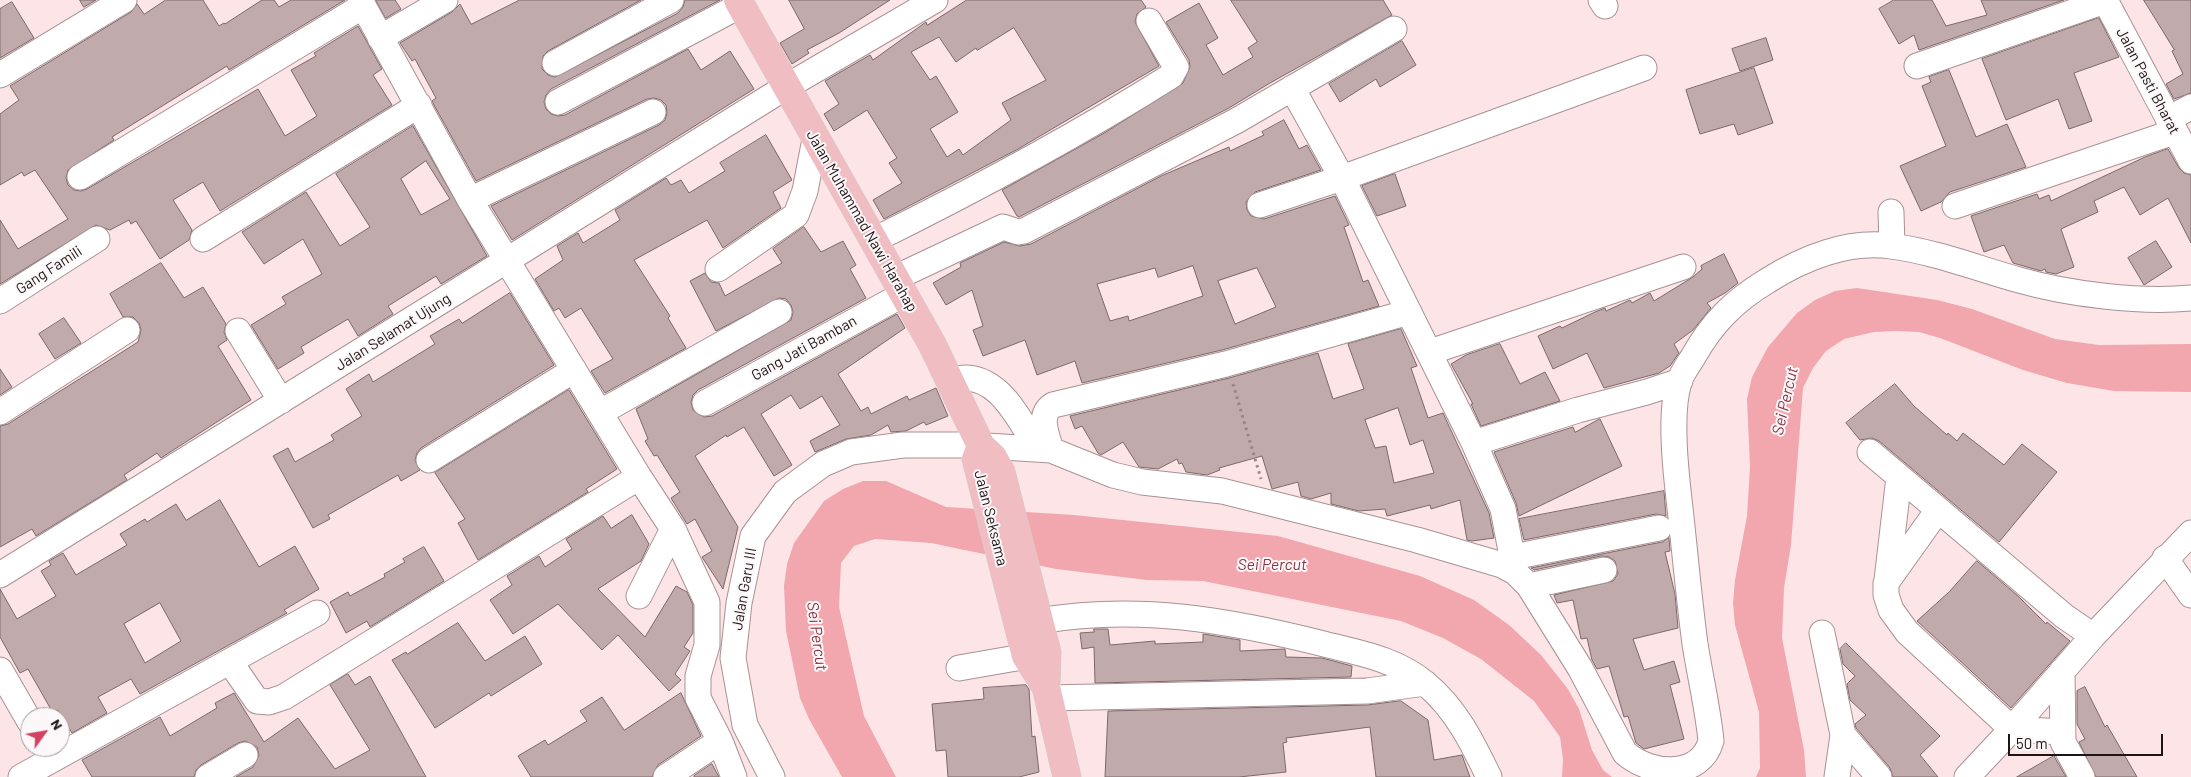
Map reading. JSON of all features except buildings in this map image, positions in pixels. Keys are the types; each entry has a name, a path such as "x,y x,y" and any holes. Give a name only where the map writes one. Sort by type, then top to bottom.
{"main road":[{"name":"Jalan Muhammad Nawi Harahap","path":"739,2 951,380 981,446"},
{"name":"Jalan Seksama","path":"981,446 993,457 991,473 1036,654 1048,692 1067,777"},
{"name":"Jalan Seksama","path":"1021,594 1039,621 1036,654"}],"street":[{"path":"2,67 124,0"},
{"path":"380,38 445,0"},
{"path":"555,63 671,0"},
{"name":"Jalan Selamat Ujung","path":"0,575 786,87 935,0"},
{"path":"1917,66 2105,1"},
{"name":"Jalan Pasti Bharat","path":"2105,1 2191,161"},
{"path":"558,102 739,2"},
{"path":"80,177 361,3 470,200 639,477 673,528 707,602 706,645 698,676 698,698 720,742 734,777"},
{"path":"874,240 929,213 1085,128 1172,76 1176,67 1174,60 1149,21"},
{"name":"Gang Jati Bamban","path":"705,403 899,286 1003,228 1018,232 1024,231 1236,121 1394,29"},
{"path":"1260,205 1342,178 1644,68"},
{"path":"1292,88 1342,178 1474,443 1498,495 1519,571 1580,668 1625,753 1642,766 1668,777 1682,777 1702,764 1708,754 1711,742 1695,643 1675,461 1676,399 1680,381 1702,340 1723,312 1744,294 1780,272 1820,254 1849,248 1892,246 1942,256 2020,280 2088,294 2173,300 2191,298"},
{"path":"204,239 419,105"},
{"path":"1955,206 2171,125 2191,107"},
{"path":"470,200 653,112"},
{"path":"718,270 796,215 805,191 815,139"},
{"path":"1891,212 1892,246"},
{"name":"Gang Famili","path":"0,301 98,239"},
{"path":"1430,352 1684,267"},
{"path":"601,412 779,312"},
{"path":"1045,450 1044,414 1047,408 1054,405 1226,364 1409,312"},
{"path":"0,412 127,330"},
{"path":"238,331 281,400"},
{"path":"429,460 574,370"},
{"path":"951,380 973,377 984,382 1002,395 1045,450"},
{"path":"1474,443 1578,410 1647,392 1680,381"},
{"name":"Jalan Garu III","path":"772,777 745,725 733,658 739,603 753,536 785,492 823,464 851,452 903,445 981,446 1045,450 1113,475 1142,482 1222,491 1426,542 1519,571"},
{"path":"1870,452 2064,616 2092,636"},
{"path":"230,662 251,695 257,701 269,702 284,697 639,477"},
{"path":"1899,477 1886,583 1886,595 1891,610 1907,632 2012,729 2061,732"},
{"path":"1886,583 1938,510"},
{"path":"639,596 673,528"},
{"path":"1519,571 1659,528"},
{"path":"1967,777 2012,729 2092,636 2191,533"},
{"path":"2165,558 2191,595"},
{"path":"1519,571 1604,570"},
{"path":"21,777 317,614"},
{"path":"1039,621 1070,616 1134,614 1229,622 1365,654 1391,663 1425,683 1453,712 1489,777"},
{"path":"1822,633 1843,735 1837,777"},
{"path":"959,668 1036,654"},
{"path":"0,670 21,707"},
{"path":"2062,671 2061,732 2066,751 2082,777"},
{"path":"1048,692 1367,691 1425,683"},
{"path":"1843,735 1879,777"},
{"path":"666,777 720,742"},
{"path":"208,777 245,755"}],"path":[{"path":"1226,364 1268,503"}],"water":[{"name":"Sei Percut","path":"1857,288 1937,300 1972,309 2055,339 2099,345 2191,344 2191,392 2114,391 2067,383 2023,370 1940,338 1919,332 1874,332 1844,339 1826,351 1813,368 1803,388 1791,545 1784,588 1782,638 1804,750 1806,777 1756,777 1760,768 1759,712 1735,625 1733,603 1735,580 1747,516 1750,467 1747,399 1752,377 1768,347 1797,313 1815,300 1835,291"},
{"name":"Sei Percut","path":"863,481 886,481 946,507 1074,515 1278,536 1420,576 1474,600 1509,625 1541,655 1568,689 1579,709 1592,750 1603,770 1612,777 1562,777 1563,759 1560,737 1534,701 1481,659 1443,638 1401,621 1203,581 1147,580 1056,569 931,543 875,539 854,546 841,563 839,607 864,716 896,777 842,777 809,719 800,698 786,631 784,586 787,564 794,543 824,501 843,489"}]}
